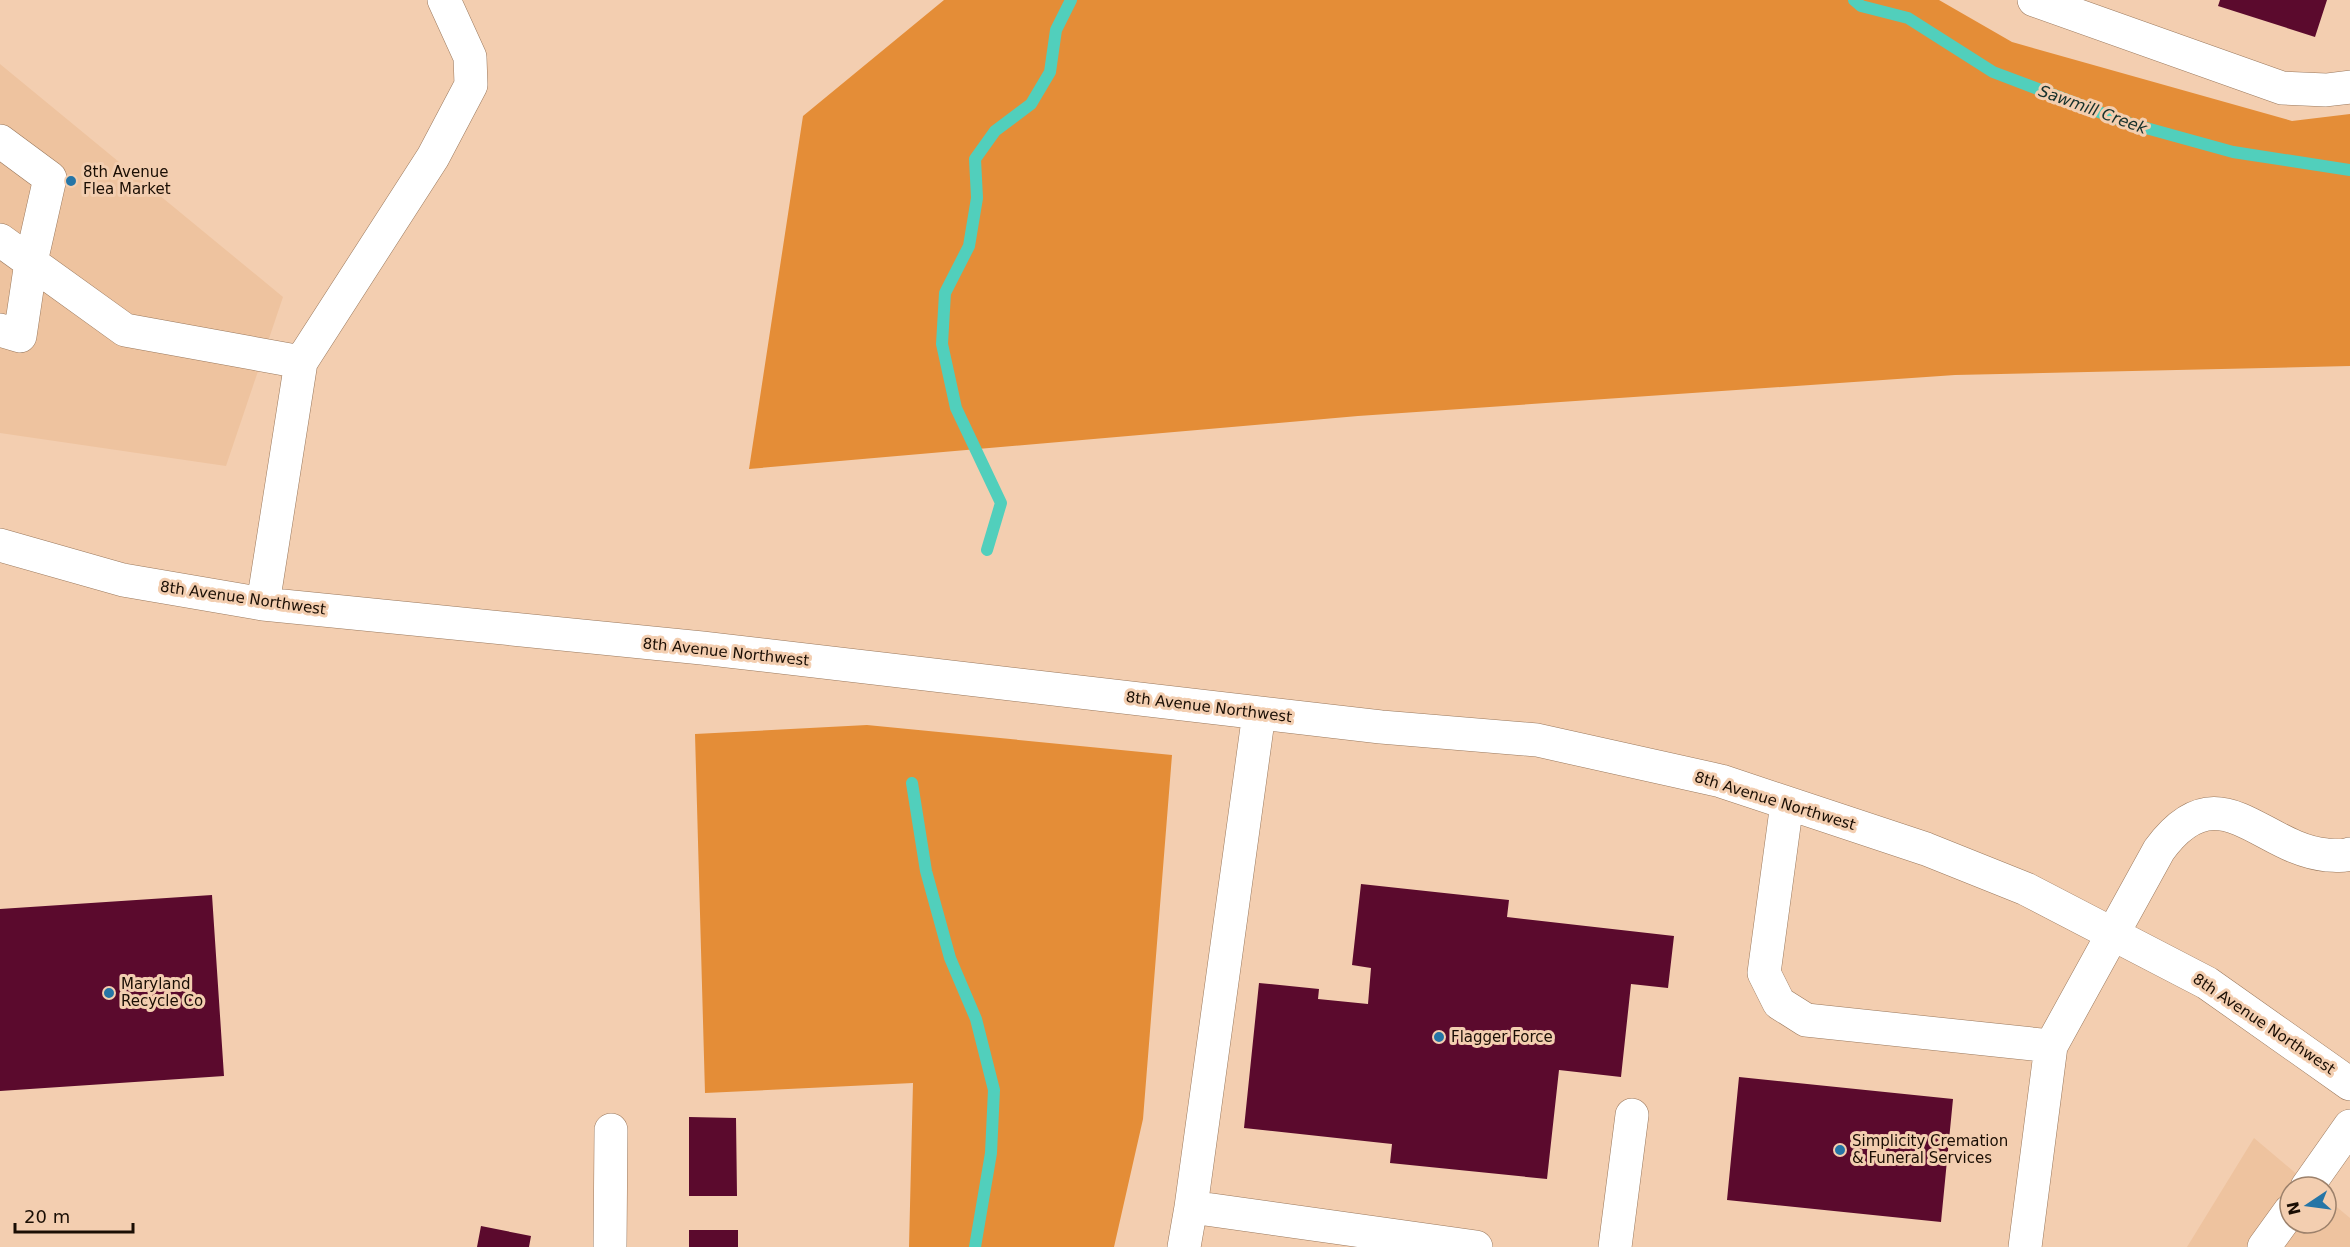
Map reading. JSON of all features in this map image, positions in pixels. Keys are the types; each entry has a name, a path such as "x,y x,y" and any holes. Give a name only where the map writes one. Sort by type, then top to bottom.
{"street":[{"path":"263,604 301,362 433,157 471,85 470,57 444,0"},
{"path":"2034,0 2282,87 2326,90 2350,87"},
{"path":"0,141 50,178 31,262 20,336 0,330"},
{"path":"0,240 125,330 301,362"},
{"name":"8th Avenue Northwest","path":"0,545 123,580 263,604 702,648 1259,713 1537,740 1721,781 1926,849 2026,889 2207,983 2350,1084"},
{"path":"1184,1247 1259,713"},
{"path":"1787,803 1764,973 1779,1003 1806,1020 2052,1046"},
{"path":"2025,1247 2052,1046 2115,935 2159,850 2173,831 2201,814 2222,813 2312,853 2350,854"},
{"path":"1615,1247 1632,1115"},
{"path":"2315,1175 2350,1126"},
{"path":"610,1247 611,1130"},
{"path":"1191,1207 1476,1247"}],"shaded area":[{"path":"944,0 1939,0 2012,42 2292,121 2350,114 2350,366 1955,375 1358,416 749,469 803,116"},
{"name":"8th Avenue Flea Market","path":"0,64 283,297 226,466 0,433"},
{"path":"867,725 1172,755 1143,1119 1114,1247 909,1247 913,1083 705,1093 695,734"},
{"path":"2254,1138 2298,1175 2278,1175 2278,1235 2338,1235 2338,1208 2350,1218 2350,1247 2187,1247"}],"building":[{"path":"2220,0 2327,0 2315,37 2218,6"},
{"name":"Flagger Force","path":"1361,884 1509,900 1507,917 1674,936 1668,988 1631,984 1621,1077 1559,1070 1547,1179 1390,1163 1392,1144 1244,1128 1259,983 1319,989 1318,999 1368,1004 1371,968 1352,965"},
{"name":"Maryland Recycle Co","path":"212,895 224,1076 0,1091 0,909"},
{"name":"Simplicity Cremation & Funeral Services","path":"1739,1077 1953,1099 1941,1222 1727,1200"},
{"path":"689,1117 736,1118 737,1196 689,1196"},
{"path":"481,1226 531,1236 529,1247 477,1247"},
{"path":"689,1230 738,1230 738,1247 689,1247"}],"waterway":[{"path":"987,550 1001,503 956,408 942,344 945,293 969,246 977,198 975,159 995,131 1031,104 1050,72 1056,30 1071,0"},
{"name":"Sawmill Creek","path":"1854,0 1861,6 1908,18 1993,72 2128,123 2233,152 2350,170"},
{"path":"912,783 926,871 950,958 976,1019 994,1090 991,1153 975,1247"}],"place":[{"name":"8th Avenue Flea Market","path":"71,181"},
{"name":"Maryland Recycle Co","path":"109,993"},
{"name":"Flagger Force","path":"1439,1037"},
{"name":"Simplicity Cremation & Funeral Services","path":"1840,1150"}]}
